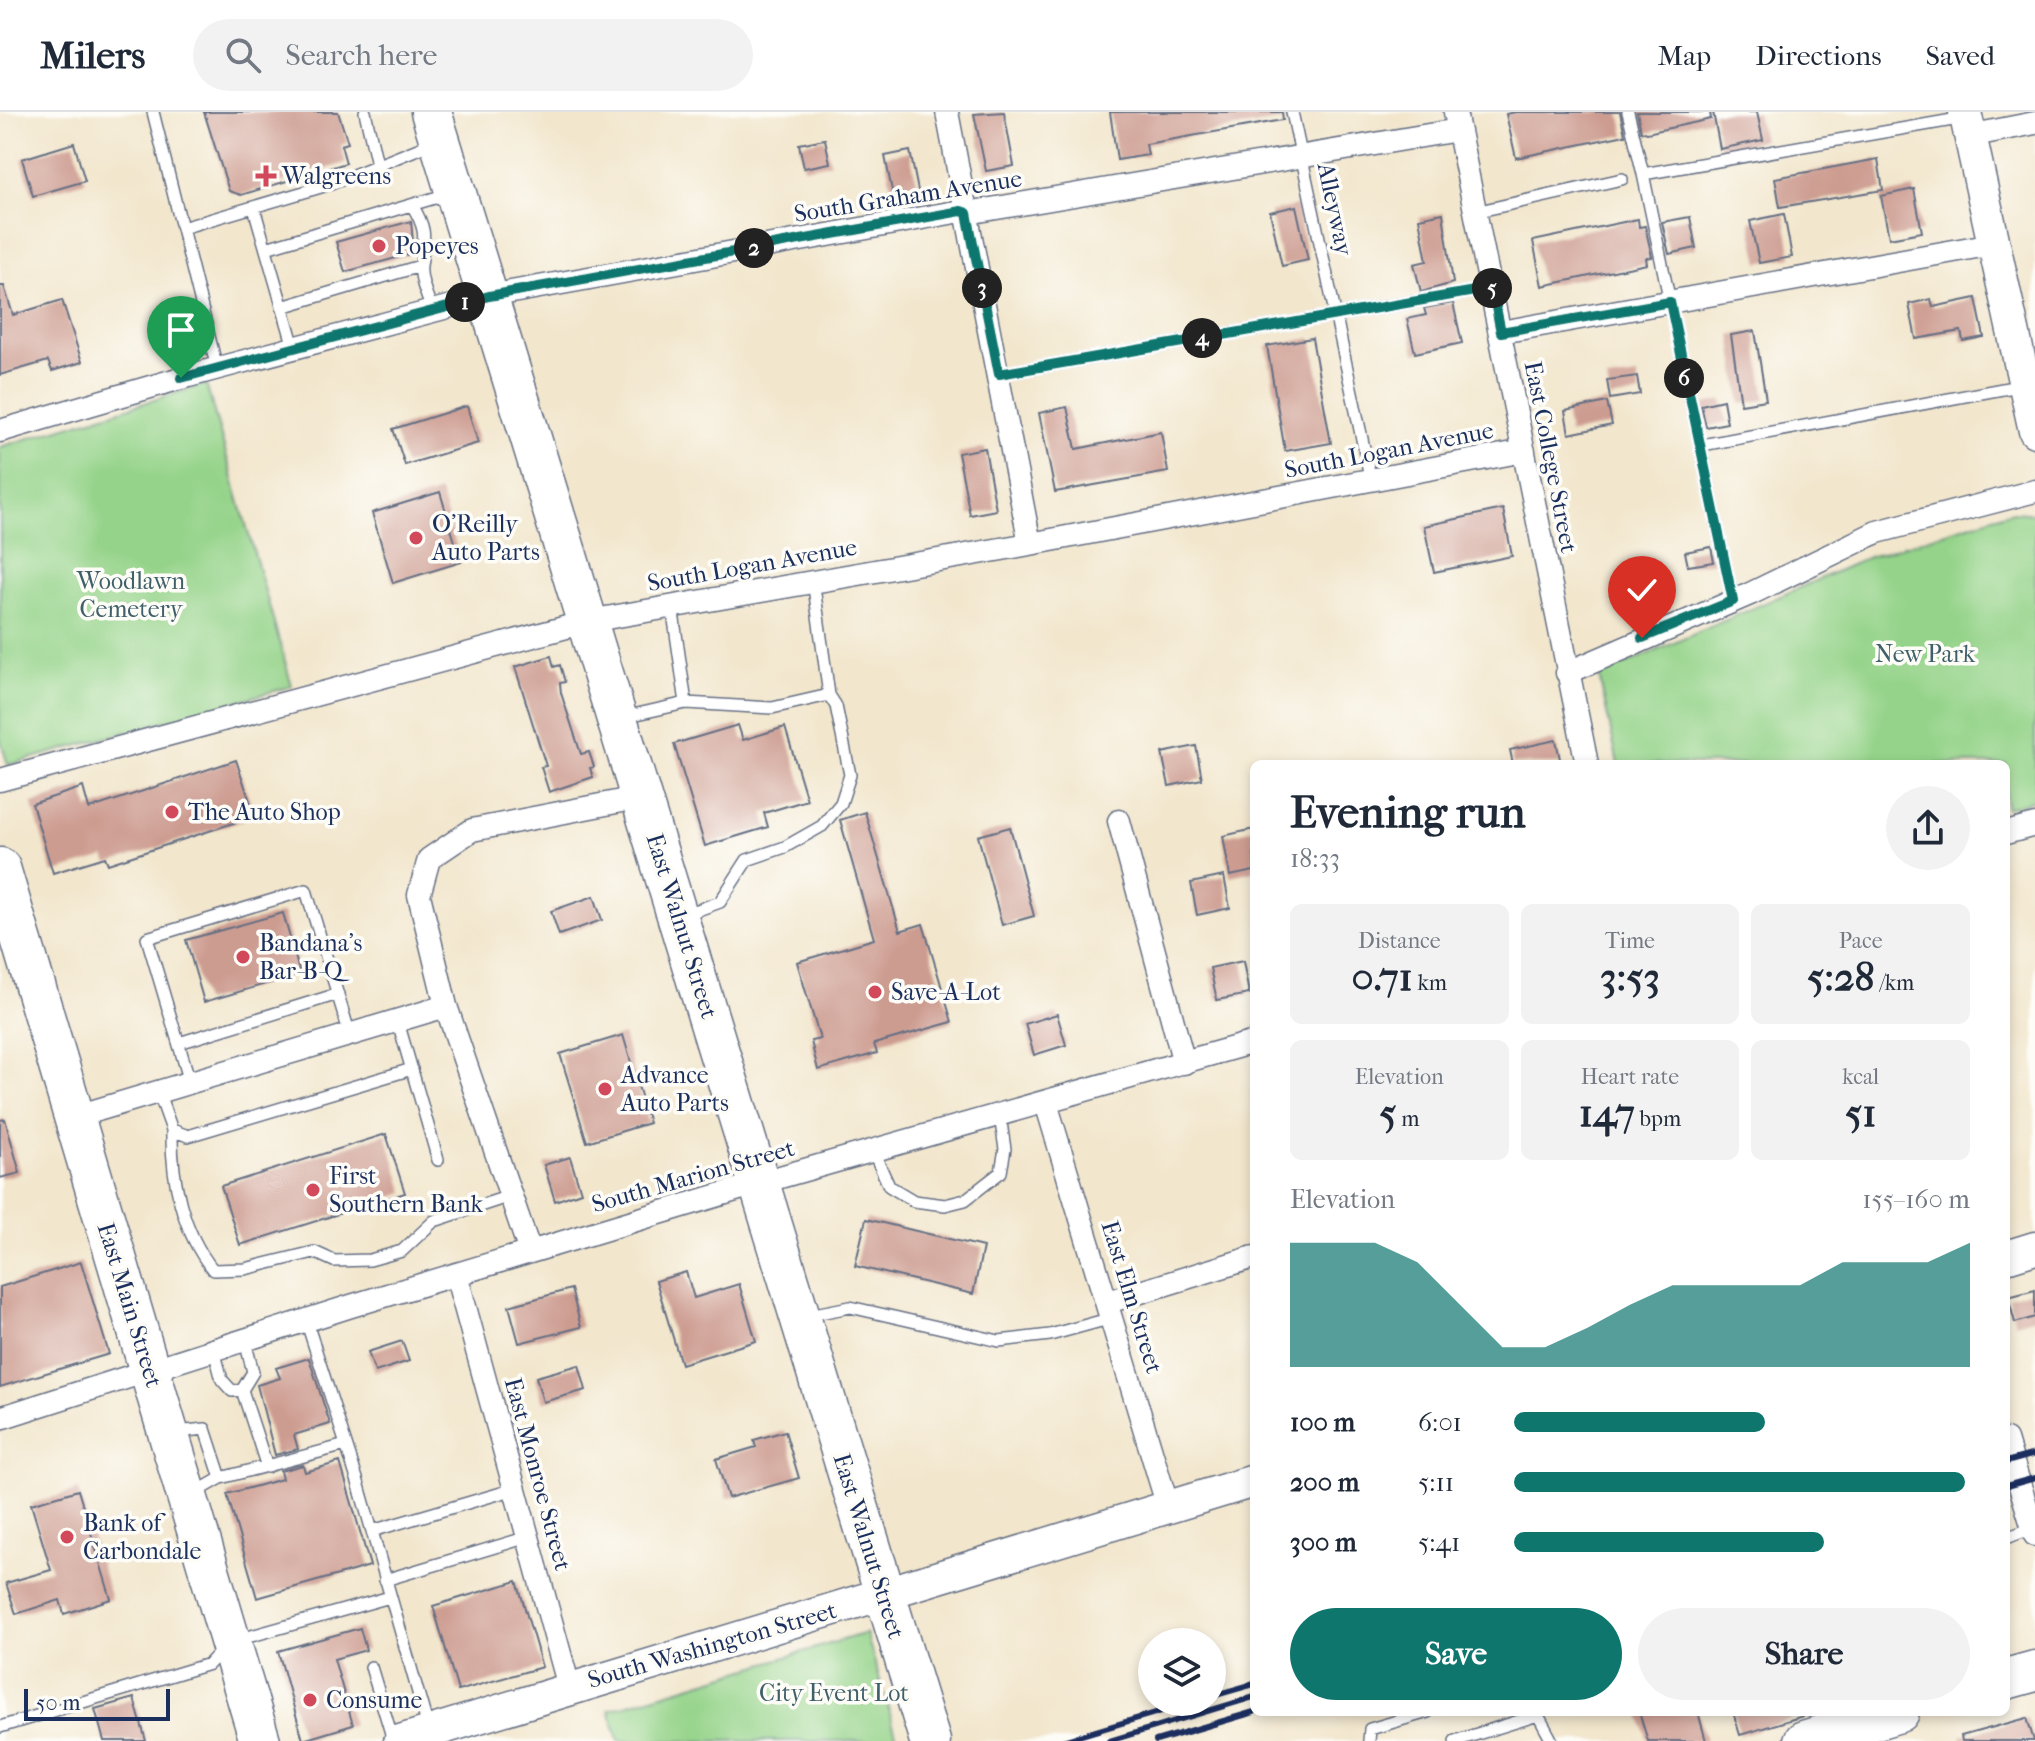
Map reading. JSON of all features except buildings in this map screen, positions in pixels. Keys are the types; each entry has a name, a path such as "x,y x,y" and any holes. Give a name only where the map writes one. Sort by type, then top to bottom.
{"highway":[{"name":"East Walnut Street","path":"435,126 930,1741"},
{"name":"East Main Street","path":"0,868 168,1435 204,1487 230,1642 260,1741"},
{"path":"2010,1678 2035,1671"},
{"path":"1804,1741 1886,1720"}],"street":[{"path":"947,112 1030,544"},
{"name":"South Graham Avenue","path":"0,431 217,368 489,296 961,211 967,213 1301,157 1456,121"},
{"name":"East College Street","path":"1456,121 1586,760"},
{"path":"2035,123 1967,122 2035,431"},
{"path":"1501,332 1993,244"},
{"name":"South Logan Avenue","path":"0,780 589,621 1030,544 1524,451"},
{"path":"1567,673 1733,601 1877,532 2035,491"},
{"path":"530,1252 446,1006 419,895 429,859 472,830 642,797"},
{"path":"1119,821 1184,1063"},
{"path":"2010,832 2035,825"},
{"path":"74,1117 446,1006"},
{"name":"South Marion Street","path":"0,1418 306,1320 759,1183 1250,1043"},
{"name":"East Elm Street","path":"1046,1103 1168,1507"},
{"path":"2010,1256 2035,1248"},
{"path":"1110,1310 1250,1258"},
{"name":"East Monroe Street","path":"456,1274 569,1687"},
{"path":"2010,1453 2034,1532"},
{"name":"South Washington Street","path":"414,1736 1250,1482"}],"lane":[{"path":"153,112 217,368"},
{"path":"365,112 377,164"},
{"name":"Alleyway","path":"1292,112 1371,481"},
{"path":"1628,112 1687,393 1702,445 1733,601"},
{"path":"1643,174 1967,122"},
{"path":"182,228 331,184 377,164 435,126"},
{"path":"1475,212 1622,179"},
{"path":"266,248 456,192"},
{"path":"412,205 423,227 423,261 432,310"},
{"path":"254,208 294,347"},
{"path":"282,307 423,261"},
{"path":"999,374 1492,288"},
{"path":"1702,445 2025,385"},
{"path":"679,916 720,902 747,860 785,847 822,826 841,803 850,775 836,706 829,695 813,580"},
{"path":"672,606 686,703"},
{"path":"618,719 686,703 772,708 829,695"},
{"path":"190,1082 147,938 306,890 350,1035"},
{"path":"179,1043 338,994"},
{"path":"398,1022 438,1160"},
{"path":"172,1130 188,1136 412,1069"},
{"path":"158,1091 172,1130 171,1167 195,1247 213,1270 245,1269 314,1252 334,1261 370,1260 402,1251 434,1221 510,1196"},
{"path":"873,1151 889,1186 914,1201 945,1205 965,1200 1001,1172 1005,1149 1000,1116"},
{"path":"800,1318 850,1307 999,1341 1050,1335 1110,1310"},
{"path":"306,1320 390,1597 414,1736"},
{"path":"245,1341 253,1372 242,1390 267,1467"},
{"path":"214,1350 227,1387 232,1391 242,1390"},
{"path":"204,1487 346,1445"},
{"path":"372,1531 515,1489"},
{"path":"2010,1537 2034,1532"},
{"path":"385,1580 528,1537"},
{"path":"0,1727 209,1664 230,1642 390,1597"},
{"path":"371,1667 393,1741"},
{"path":"1369,1741 1370,1729 1414,1716"},
{"path":"1455,1741 1535,1716"},
{"path":"1539,1716 1552,1741"}],"green space":[{"name":"Woodlawn Cemetery","path":"206,384 292,686 8,765 0,738 0,447"},
{"name":"New Park","path":"2009,512 2035,513 2035,800 2010,807 2010,760 1617,760 1599,676 1869,557"},
{"name":"City Event Lot","path":"866,1633 898,1741 619,1741 609,1710"}],"railway":[{"path":"2010,1461 2035,1454"},
{"path":"2010,1485 2035,1478"},
{"path":"1226,1692 1250,1685"},
{"path":"1109,1741 1250,1698"},
{"path":"1156,1741 1250,1713"},
{"path":"1062,1741 1145,1716"}],"place":[{"name":"Walgreens","path":"266,176"},
{"name":"Popeyes","path":"379,246"},
{"name":"O'Reilly Auto Parts","path":"416,538"},
{"name":"The Auto Shop","path":"172,812"},
{"name":"Bandana's Bar-B-Q","path":"243,957"},
{"name":"Save-A-Lot","path":"875,992"},
{"name":"Advance Auto Parts","path":"605,1089"},
{"name":"First Southern Bank","path":"313,1190"},
{"name":"Bank of Carbondale","path":"67,1537"},
{"name":"Consume","path":"310,1700"}],"route":[{"path":"181,378 489,296 961,211 967,213 999,374 1492,288 1501,332 1670,302 1687,393 1700,432 1733,601 1642,638"}]}
